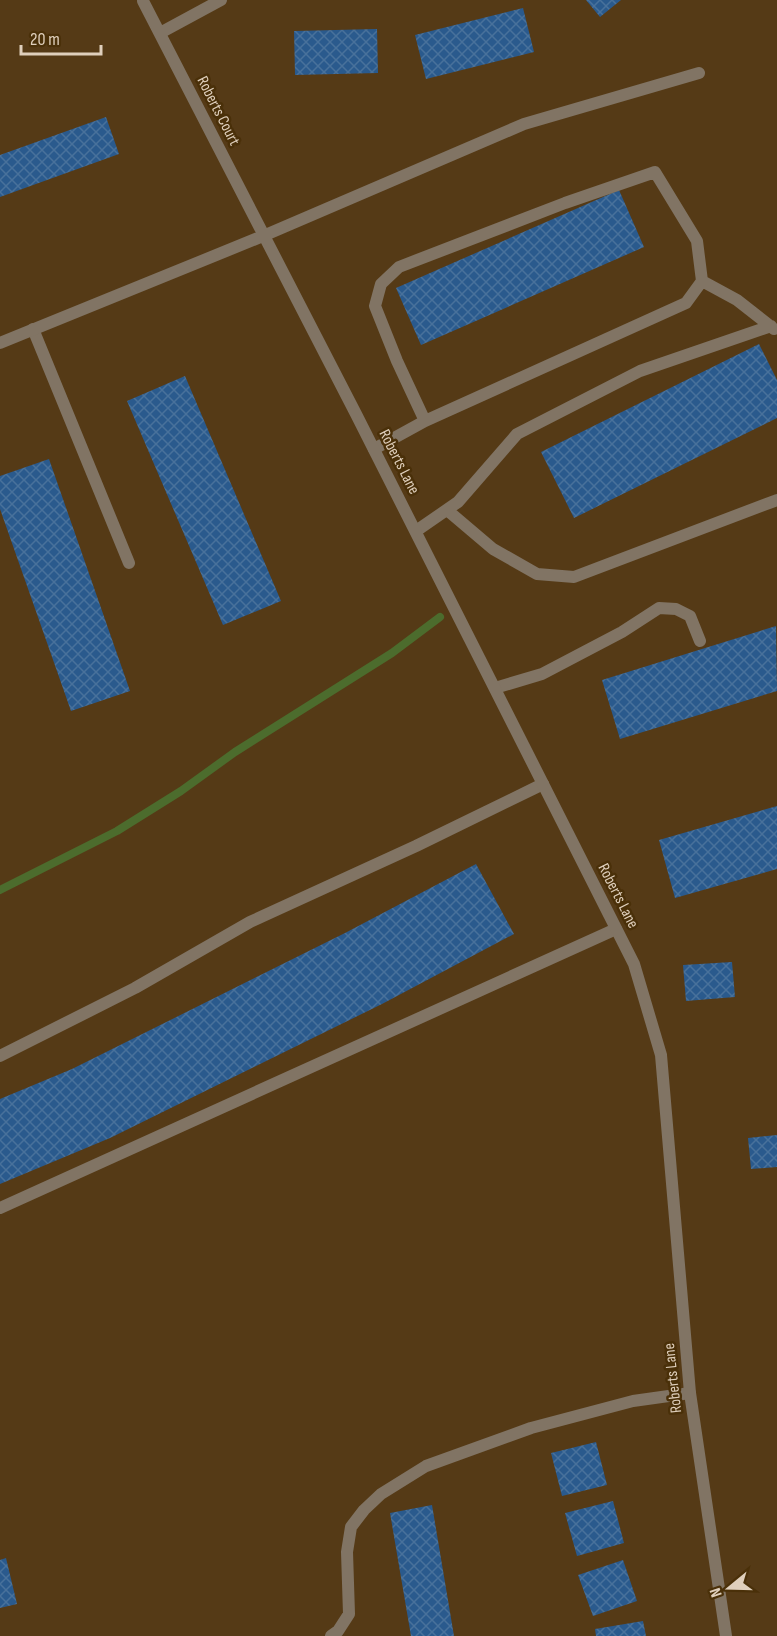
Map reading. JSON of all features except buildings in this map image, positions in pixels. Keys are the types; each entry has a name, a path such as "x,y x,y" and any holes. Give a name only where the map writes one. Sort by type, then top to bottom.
{"street":[{"path":"160,33 221,0"},
{"name":"Roberts Court","path":"143,1 263,236"},
{"path":"0,343 263,236 525,123 699,73"},
{"path":"374,449 425,421 686,303 702,281 697,241 655,172 565,203 399,267 381,284 375,306 425,421"},
{"name":"Roberts Lane","path":"263,236 416,531 634,964 661,1055 690,1394 726,1636"},
{"path":"702,281 737,300 774,329"},
{"path":"33,329 129,563"},
{"path":"416,531 458,502 517,434 640,371 774,329"},
{"path":"447,510 493,549 537,574 574,577 777,500"},
{"path":"495,688 542,674 622,632 659,608 675,609 690,616 700,641"},
{"path":"0,1056 135,988 250,922 416,846 543,784"},
{"path":"0,1208 616,929"},
{"path":"331,1636 339,1630 349,1614 347,1552 351,1527 364,1510 381,1494 426,1466 531,1428 633,1401 690,1394"}],"waterway":[{"path":"0,890 117,831 181,791 235,752 392,653 440,617"}]}
